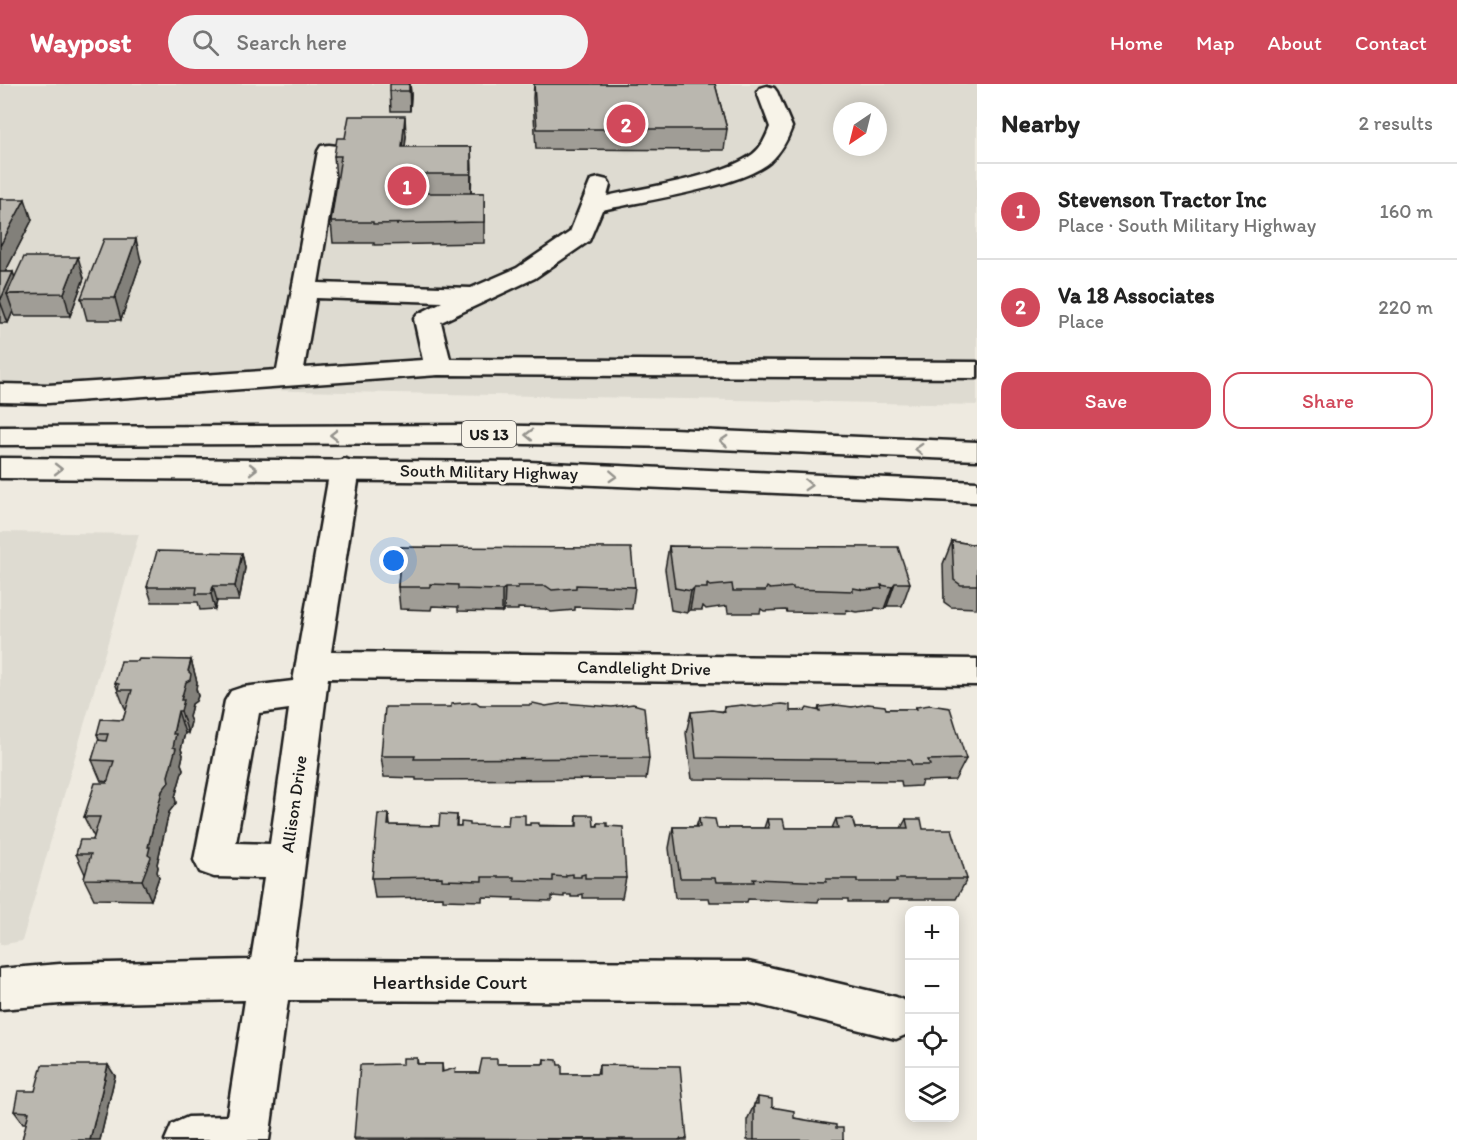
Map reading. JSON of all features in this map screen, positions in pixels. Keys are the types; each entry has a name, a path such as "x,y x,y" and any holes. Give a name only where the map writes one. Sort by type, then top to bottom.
{"main road":[{"path":"438,367 428,319 526,273 580,236 595,196 731,174 761,158 776,143 781,127 767,92"},
{"path":"289,378 329,151"},
{"path":"304,290 475,295"},
{"path":"0,393 48,394 438,367 977,370"},
{"name":"South Military Highway","path":"0,436 480,434 672,438 977,452"},
{"name":"South Military Highway","path":"0,468 528,472 977,492"},
{"name":"Allison Drive","path":"246,1139 310,679 345,469"},
{"name":"Candlelight Drive","path":"286,861 214,860 243,701 310,679 977,672"},
{"name":"Hearthside Court","path":"0,989 60,984 268,980 748,982 896,1018"},
{"path":"188,1140 246,1139"}],"shaded area":[{"path":"0,84 977,84 977,405 0,385"},
{"path":"0,532 139,534 22,941 0,945"}],"building":[{"path":"390,84 409,84 409,91 390,91"},
{"path":"534,84 715,84 727,129 537,129"},
{"path":"349,116 405,116 402,147 471,147 471,174 399,174 396,205 401,205 402,193 484,193 484,222 373,224 373,222 331,222 341,156 334,156 337,138 345,138"},
{"path":"0,199 25,199 0,246"},
{"path":"104,239 136,239 115,298 81,298"},
{"path":"24,257 78,257 64,293 7,294"},
{"path":"0,272 13,272 0,301"},
{"path":"952,541 977,545 977,585 961,585 954,580"},
{"path":"669,546 898,547 910,583 895,583 892,587 881,585 882,588 864,590 853,588 853,591 793,589 793,587 770,589 767,587 765,591 733,591 732,584 710,586 707,584 707,588 694,588 691,591 675,588"},
{"path":"401,547 631,548 635,587 576,585 576,588 552,590 546,586 518,586 518,588 502,590 458,589 458,585 430,584 430,587 398,587"},
{"path":"157,551 242,553 235,586 213,586 211,594 196,594 197,587 147,587"},
{"path":"139,659 191,660 188,671 191,674 190,680 186,682 181,700 184,700 181,711 178,711 173,734 176,734 173,747 176,748 168,776 169,782 162,791 148,847 150,847 148,855 151,857 142,880 84,879 91,854 76,854 80,840 93,840 100,817 84,817 95,783 107,783 114,761 92,760 98,740 106,741 108,734 97,734 101,719 123,720 132,690 118,690 119,684 115,683 121,661 138,661"},
{"path":"476,702 480,705 531,705 533,703 546,706 564,703 612,707 633,704 644,707 649,758 414,759 415,756 381,756 385,707 451,707 451,704"},
{"path":"868,704 885,706 886,709 917,709 916,707 930,705 950,708 966,759 928,760 930,765 912,765 910,760 696,758 691,712 712,710 725,712 724,707 790,705 790,711 805,711 807,708 820,711 819,707 837,705 852,707"},
{"path":"378,814 389,814 388,825 439,826 440,814 457,815 456,826 461,826 461,822 470,823 470,825 508,826 509,815 525,815 525,825 539,823 539,826 577,826 577,815 593,815 594,826 598,826 598,823 607,823 607,826 623,827 626,878 585,878 585,874 581,877 573,877 573,874 566,875 566,877 553,876 553,881 514,880 514,877 482,877 482,881 442,880 442,877 372,878"},
{"path":"699,818 715,819 717,828 769,828 767,819 783,819 785,828 838,828 836,819 852,818 855,828 908,828 906,819 921,819 923,829 952,829 967,879 896,879 897,882 857,882 857,879 826,879 826,882 753,879 754,882 716,882 715,878 680,878 673,827 700,827"},
{"path":"403,1058 417,1058 417,1064 442,1064 442,1072 456,1068 455,1073 479,1073 482,1059 497,1059 497,1064 544,1064 544,1059 557,1060 558,1065 562,1065 562,1074 599,1074 599,1065 680,1066 687,1139 354,1138 360,1065 403,1064"},
{"path":"42,1065 108,1065 90,1140 22,1140 29,1112 14,1111 18,1091 35,1091"},
{"path":"758,1097 772,1099 772,1107 794,1111 794,1118 843,1128 843,1140 754,1140 754,1104 758,1104"}],"place":[{"name":"Va 18 Associates","path":"626,124"},
{"name":"Stevenson Tractor Inc","path":"407,186"}]}
